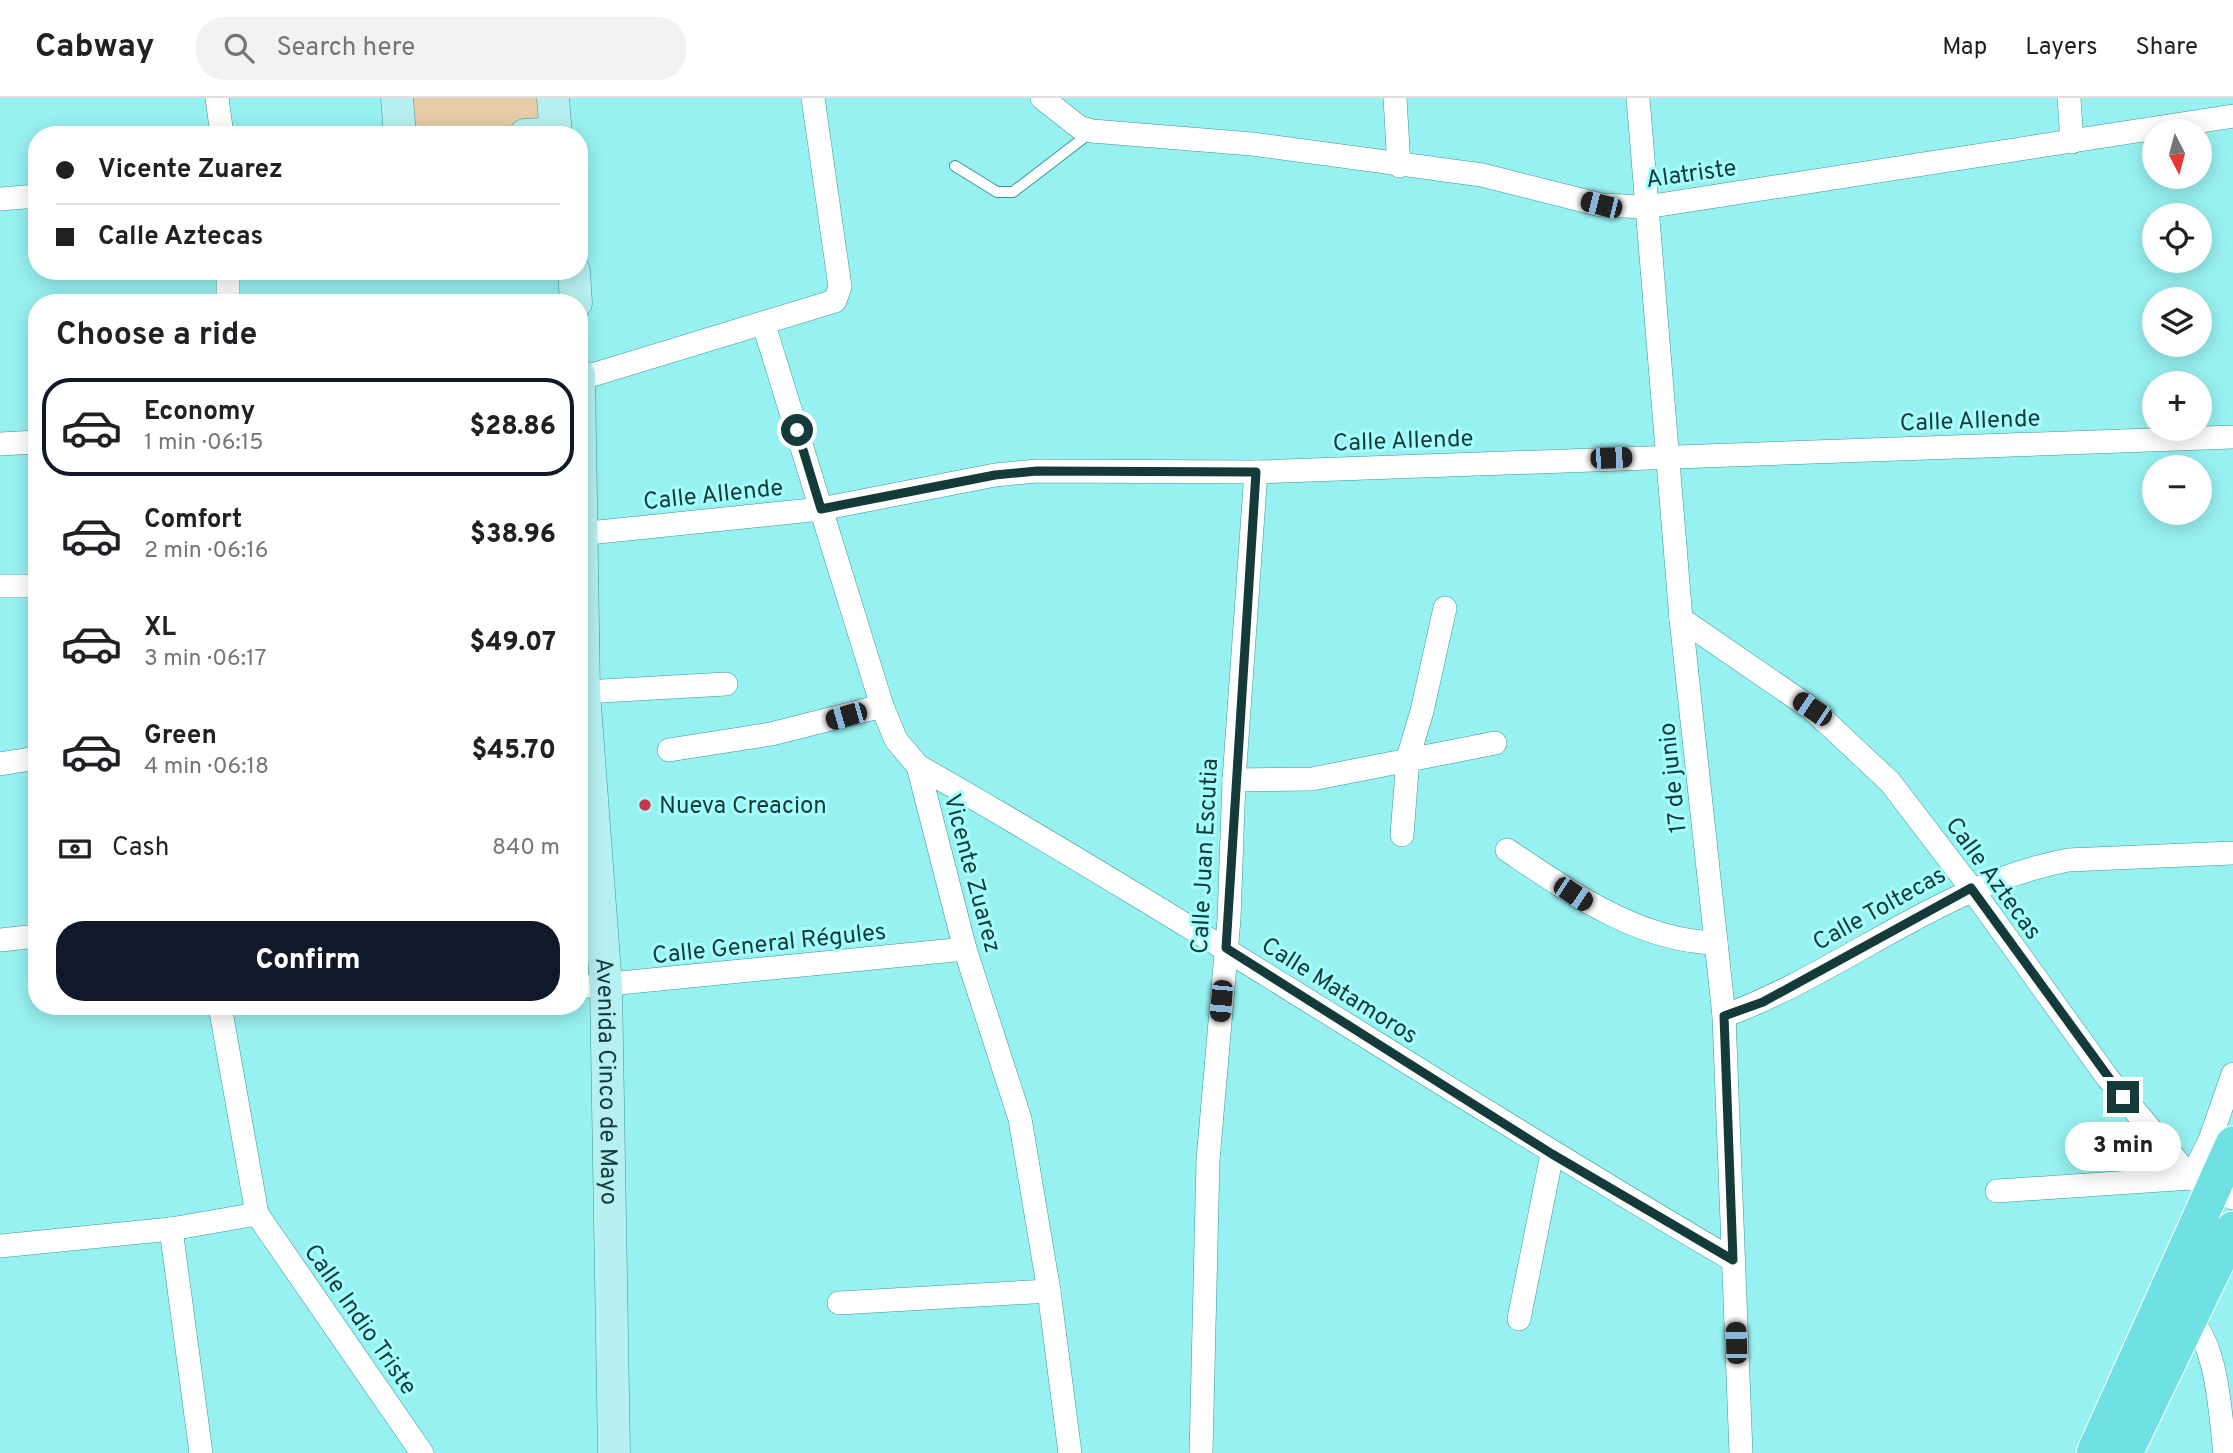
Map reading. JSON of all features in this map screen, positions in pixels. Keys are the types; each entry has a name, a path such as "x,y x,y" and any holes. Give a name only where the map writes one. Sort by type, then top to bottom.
{"main road":[{"path":"2094,1453 2233,1144"},
{"path":"2125,1453 2233,1229"}],"street":[{"path":"217,98 221,126"},
{"path":"397,98 399,126"},
{"path":"547,126 553,98"},
{"path":"588,374 765,325 835,301 840,287 813,98"},
{"name":"Alatriste","path":"1042,98 1079,127 1092,131 1252,145 1482,175 1601,205 1646,207 2233,116"},
{"path":"1395,98 1399,166"},
{"name":"17 de junio","path":"1638,98 1681,620 1724,1016 1741,1453"},
{"path":"2068,98 2072,142"},
{"path":"0,199 28,197"},
{"name":"Vicente Zuarez","path":"765,325 882,706 896,740 918,766 965,949 1020,1119 1049,1291 1070,1453"},
{"name":"Calle Allende","path":"588,533 821,509 995,475 1037,471 1256,472 2233,438"},
{"path":"0,444 28,442"},
{"name":"Calle Juan Escutia","path":"1201,1453 1208,1160 1226,948 1234,780 1256,472"},
{"path":"0,586 28,586"},
{"path":"1402,835 1408,758 1445,608"},
{"name":"Calle Aztecas","path":"1681,620 1812,709 1890,782 1971,888 2107,1077 2213,1188"},
{"path":"588,692 726,684"},
{"path":"669,750 771,734 882,706"},
{"path":"1234,780 1312,779 1495,743"},
{"path":"0,764 28,759"},
{"name":"Calle Matamoros","path":"918,766 1061,847 1552,1154 1733,1260"},
{"name":"Avenida Cinco de Mayo","path":"588,823 614,1453"},
{"path":"1507,850 1594,908 1688,942 1716,943"},
{"name":"Calle Toltecas","path":"1724,1016 1763,1002 1971,888 2068,860 2233,853"},
{"path":"0,940 28,937"},
{"name":"Calle General Régules","path":"593,987 965,949"},
{"path":"0,1247 172,1229 257,1214 222,1015"},
{"path":"1997,1191 2213,1188 2210,1140 2233,1074"},
{"path":"1518,1319 1552,1154"},
{"name":"Calle Indio Triste","path":"257,1214 422,1453"},
{"path":"172,1229 201,1453"},
{"path":"839,1303 1049,1291"},
{"path":"2161,1301 2191,1318 2206,1343 2225,1453"}],"lane":[{"path":"955,166 997,192 1013,192 1092,131"}],"shaded area":[{"path":"406,98 565,98 567,126 409,126"}],"place":[{"name":"Nueva Creacion","path":"645,805"}],"route":[{"path":"797,430 821,509 995,475 1037,471 1256,472 1234,780 1226,948 1552,1154 1733,1260 1724,1016 1763,1002 1971,888 2123,1097"}]}
